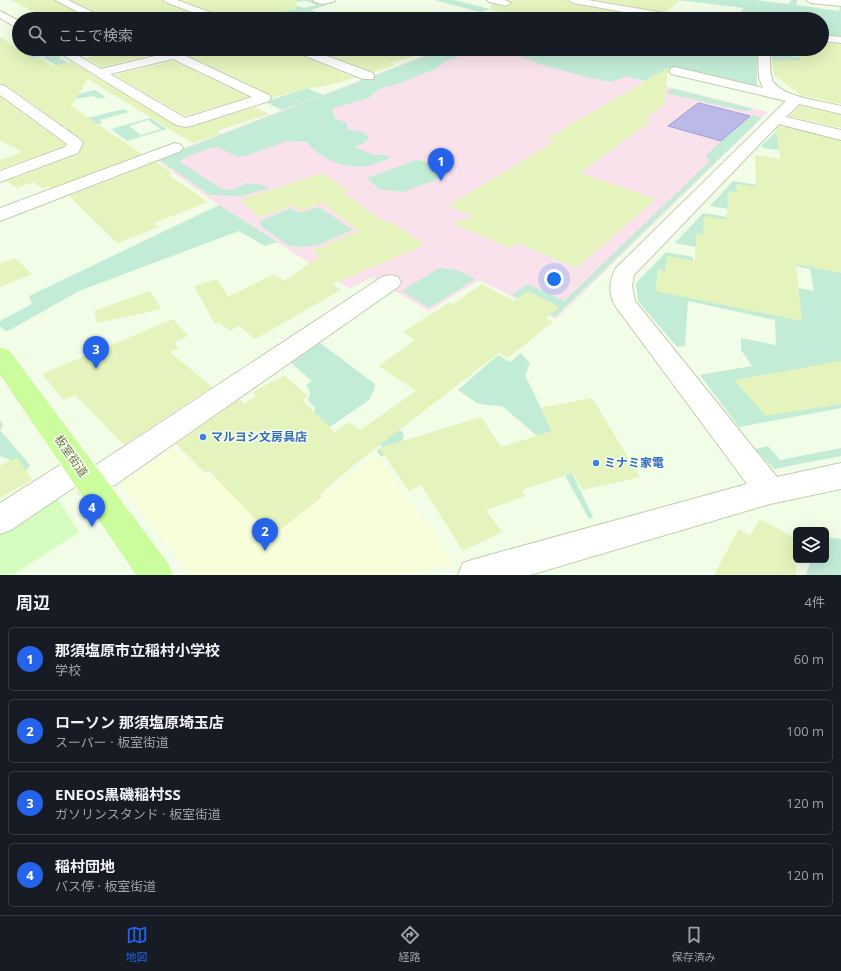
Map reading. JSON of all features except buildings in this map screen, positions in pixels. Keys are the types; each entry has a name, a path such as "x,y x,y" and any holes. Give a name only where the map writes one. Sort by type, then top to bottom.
{"main road":[{"name":"板室街道","path":"0,356 156,575"}],"street":[{"path":"60,0 85,12"},
{"path":"168,0 200,12"},
{"path":"318,0 330,0"},
{"path":"492,0 506,3"},
{"path":"811,0 841,3"},
{"path":"581,1 633,12"},
{"path":"0,14 12,22"},
{"path":"829,39 841,40"},
{"path":"71,56 181,122 186,123 264,98 177,56"},
{"path":"100,73 171,56"},
{"path":"315,56 368,76"},
{"path":"764,56 765,78 768,85 788,98"},
{"path":"675,71 841,110"},
{"path":"0,88 75,143 72,150 0,177"},
{"path":"770,491 624,302 621,286 624,274 776,119 788,98"},
{"path":"776,119 841,135"},
{"path":"0,215 175,148"},
{"path":"0,520 85,477 390,282"},
{"path":"474,575 770,491 841,476"}],"shaded area":[{"path":"278,0 304,8 317,5 306,1 294,2 294,0 311,0 328,5 310,10 316,12 274,12 265,9 242,12 256,9"},
{"path":"434,0 454,0 490,9 480,12"},
{"path":"678,0 757,0 788,4 792,0 797,0 796,5 839,11 841,4 841,39 829,37 829,12 741,12 744,8"},
{"path":"0,54 4,56 12,54 12,56 44,56 0,66"},
{"path":"61,56 59,58 71,66 56,65 42,57"},
{"path":"424,56 547,56 768,112 556,319 479,280 429,311 371,277 350,289 214,202 155,159"},
{"path":"426,56 459,56 446,61 435,69 398,84 378,89 369,98 333,108 334,118 347,123 347,129 363,132 369,137 364,143 356,146 356,148 374,155 386,155 390,158 375,164 358,167 333,162 318,153 307,142 287,141 245,156 237,157 220,148 213,147 184,158 180,162 222,189 232,190 247,183 264,185 269,188 242,196 210,195 158,159"},
{"path":"520,56 757,56 757,87 668,68 646,81 624,76 625,77 611,82 589,78 539,64"},
{"path":"771,56 841,57 797,68 773,69"},
{"path":"307,88 323,95 282,110 265,102"},
{"path":"671,88 753,109 750,111 744,111 666,93"},
{"path":"95,90 106,97 98,99 94,96 69,100 65,97"},
{"path":"124,109 129,112 100,120 102,123 67,134 64,131 84,125 81,122 61,127 59,125"},
{"path":"752,115 761,118 555,317 512,295 528,284 564,301 710,161 706,157 708,153"},
{"path":"150,118 167,129 127,141 111,129","holes":["148,120 161,129 141,135 129,126"]},
{"path":"790,126 841,139 841,159 763,148 761,146 781,127"},
{"path":"416,160 427,162 443,171 436,180 403,192 379,189 367,178"},
{"path":"733,181 758,185 841,205 841,408 739,427 700,375 752,366 741,350 741,338 776,345 775,320 688,301 685,346 677,347 638,301 636,283 666,252 693,257 693,267 814,291 810,269 675,243 703,213 728,217 836,227 710,206"},
{"path":"219,205 277,242 265,246 239,231 79,291 8,331 5,331 0,326 0,321 32,304 29,296"},
{"path":"319,207 353,230 317,245 300,247 287,245 262,227 260,221 291,208 298,213"},
{"path":"439,268 457,270 475,279 429,308 402,291"},
{"path":"319,342 375,384 369,400 321,433 314,414 315,407 308,401 310,392 306,385 312,381 289,361"},
{"path":"521,353 530,364 525,375 593,517 589,519 549,446 502,406 477,403 458,390 498,355 510,362"},
{"path":"384,416 404,434 401,446 381,457 377,451 382,446 364,430"},
{"path":"0,420 3,425 0,430"},
{"path":"0,430 30,465 26,471 14,462 0,456"},
{"path":"266,438 326,494 376,455 455,563 408,575 191,575 120,484 174,448 207,478"},
{"path":"768,446 780,460 841,448 841,456 774,469 755,449"},
{"path":"829,537 841,539 841,575 806,575 810,563 829,563"}],"sand":[{"path":"57,498 79,532 13,575 0,575 0,529"}],"water":[{"path":"698,103 750,116 721,141 668,126"}],"place":[{"name":"那須塩原市立稲村小学校","path":"441,181"},
{"name":"ENEOS黒磯稲村SS","path":"96,369"},
{"name":"マルヨシ文房具店","path":"203,437"},
{"name":"ミナミ家電","path":"596,463"},
{"name":"稲村団地","path":"92,527"},
{"name":"ローソン 那須塩原埼玉店","path":"265,551"}]}
